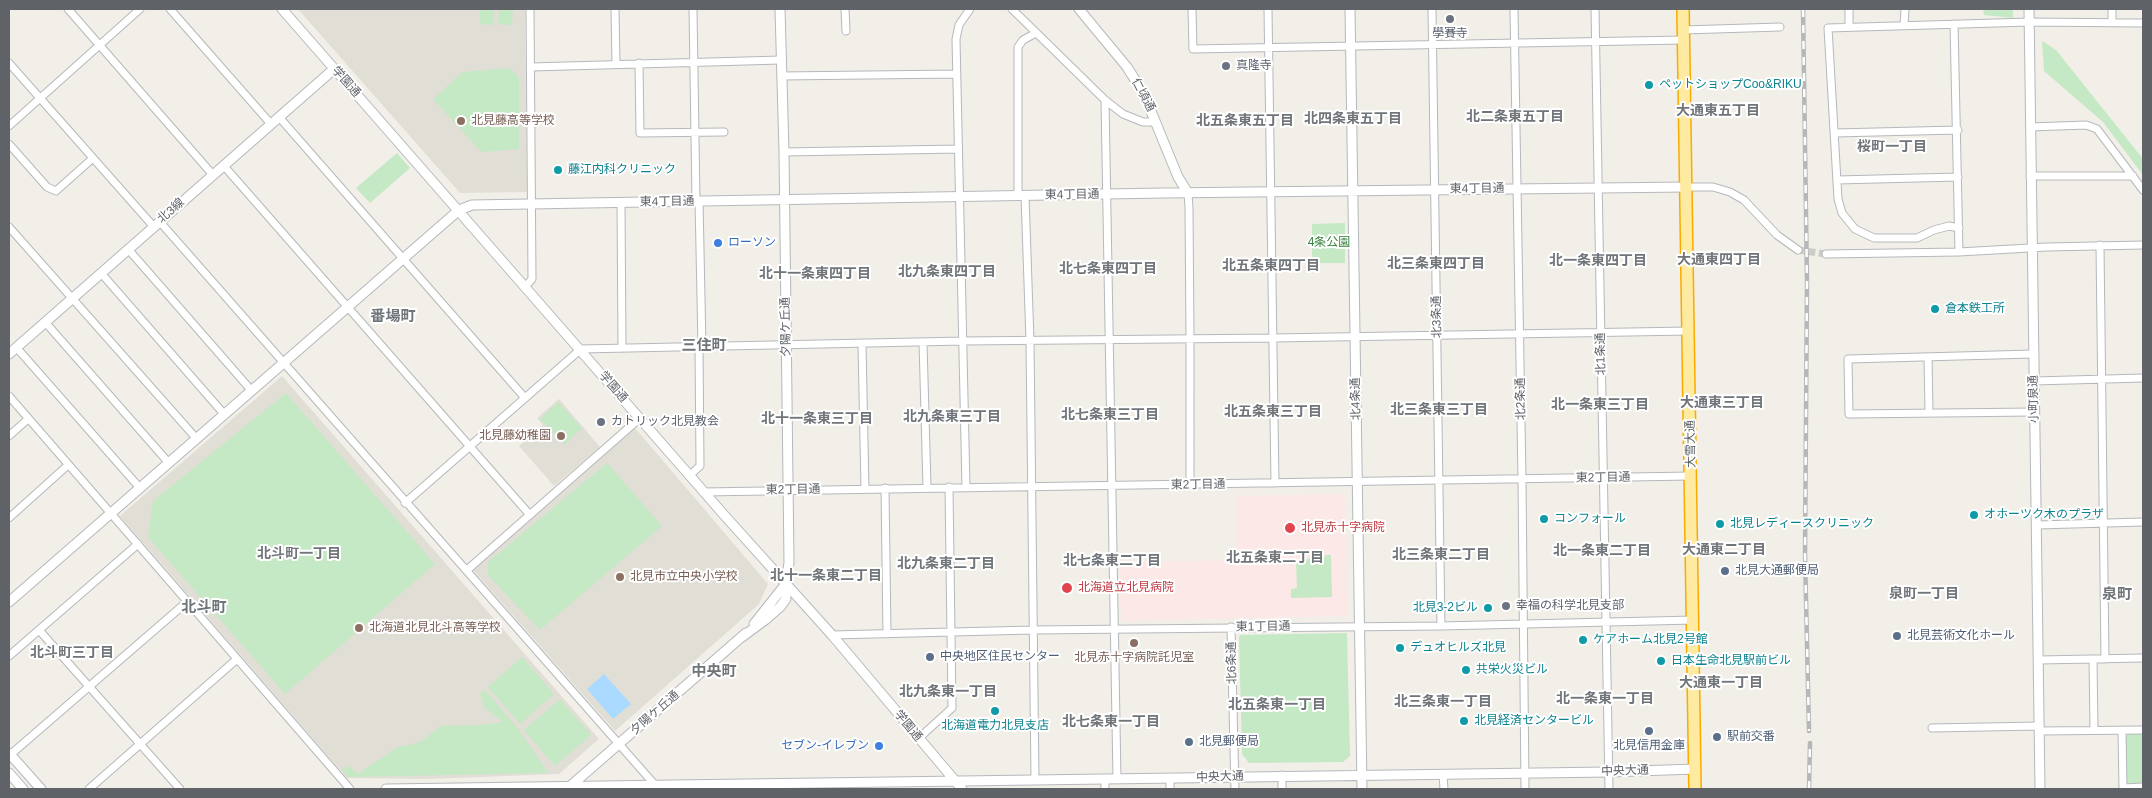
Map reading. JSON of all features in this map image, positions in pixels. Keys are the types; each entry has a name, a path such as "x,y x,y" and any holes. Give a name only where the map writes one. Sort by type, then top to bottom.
{"highway":[{"name":"大雪大通","path":"1683,9 1694,620 1695,789"}],"street":[{"path":"68,9 213,175"},
{"path":"9,126 140,9"},
{"path":"170,9 403,258 525,398"},
{"name":"学園通","path":"282,9 290,14 334,69 526,286 785,585 832,636 962,789"},
{"path":"526,286 532,279 533,204 530,9"},
{"path":"615,9 616,64"},
{"path":"690,476 700,466 700,346 693,9"},
{"name":"夕陽ケ丘通","path":"568,789 742,637 767,610 785,585 789,563 789,490 780,9"},
{"path":"845,9 846,31"},
{"path":"966,487 956,38 960,25 970,9"},
{"path":"1012,9 1105,100 1123,114 1143,122 1156,122"},
{"name":"仁頃通","path":"1079,9 1127,67 1144,94 1178,176 1188,193"},
{"path":"1192,9 1192,49 1351,45 1596,43 1780,27"},
{"path":"1268,9 1275,483"},
{"name":"北4条通","path":"1350,9 1362,789"},
{"name":"北3条通","path":"1432,9 1441,626"},
{"name":"北2条通","path":"1514,9 1525,789"},
{"name":"北1条通","path":"1595,9 1608,789"},
{"path":"1849,9 1849,27"},
{"path":"1904,25 1905,9"},
{"name":"小町泉通","path":"2029,9 2040,789"},
{"path":"2112,9 2112,22"},
{"path":"1959,228 1949,226 1934,230 1917,238 1874,238 1855,229 1842,213 1838,199 1836,133 1828,28 2029,22 2143,22"},
{"path":"1954,24 1958,130 1959,252"},
{"path":"1035,780 1030,341 1021,196 1016,58 1018,47 1023,40 1036,32"},
{"path":"531,67 781,60"},
{"path":"9,63 93,158 157,224 284,362 405,503 655,785"},
{"path":"639,63 640,133 724,132"},
{"name":"北3線","path":"9,354 334,69"},
{"path":"782,76 956,74"},
{"path":"1105,100 1118,779"},
{"path":"2030,127 2086,125 2097,129 2143,190"},
{"path":"1836,133 1958,130"},
{"path":"9,144 47,187 56,191 93,158"},
{"path":"784,152 958,149"},
{"path":"224,166 530,515"},
{"path":"2030,176 2132,176"},
{"path":"1837,180 1958,177"},
{"path":"1686,186 1713,187 1730,192 1744,200 1777,236 1798,250"},
{"name":"東4丁目通","path":"459,210 472,205 621,202 1686,186"},
{"path":"1188,193 1190,208 1190,485"},
{"path":"621,202 622,348"},
{"path":"9,602 459,210"},
{"path":"9,227 196,438"},
{"path":"2100,245 2105,659"},
{"path":"1826,254 1959,252 2100,245 2143,245"},
{"path":"128,249 252,390"},
{"path":"101,273 224,414"},
{"path":"45,322 168,462"},
{"path":"405,503 581,349 964,341 1689,331"},
{"path":"923,342 927,488"},
{"path":"862,344 865,489"},
{"path":"16,347 140,487"},
{"path":"2033,354 1848,359 1849,414 2034,412"},
{"path":"1928,357 1929,412"},
{"path":"2034,381 2143,378"},
{"path":"9,396 350,789"},
{"path":"466,570 640,418"},
{"path":"9,436 28,419"},
{"path":"9,518 68,466"},
{"name":"東2丁目通","path":"704,492 1691,476"},
{"path":"918,739 952,708 949,487"},
{"path":"885,488 887,634"},
{"path":"2037,524 2143,522"},
{"path":"9,656 138,544"},
{"path":"41,789 10,754 188,601"},
{"name":"東1丁目通","path":"832,636 1033,630 1441,626 1694,620"},
{"name":"北6条通","path":"1231,627 1235,789"},
{"path":"40,630 180,789"},
{"path":"2039,660 2143,658"},
{"path":"89,789 237,659"},
{"path":"2093,659 2094,730"},
{"path":"1932,728 2143,730"},
{"path":"2122,730 2123,788 2143,787"},
{"name":"中央大通","path":"386,789 568,789 655,785 757,787 955,781 1235,778 1282,775 1608,772 1695,768"},
{"path":"9,774 23,789"},
{"path":"1444,774 1444,789"},
{"path":"1282,775 1282,789"},
{"path":"1170,778 1170,789"},
{"path":"1105,779 1105,789"}],"shaded area":[{"name":"北見藤高等学校","path":"298,9 525,9 527,192 460,193"},
{"name":"北海道北見北斗高等学校","path":"282,376 599,739 559,774 428,779 347,778 120,516"},
{"name":"北見藤幼稚園","path":"559,399 600,447 554,486 519,446 543,425 537,418"},
{"name":"北見市立中央小学校","path":"635,428 768,584 759,604 615,731 473,570"},
{"name":"北見赤十字病院","path":"1345,494 1347,616 1121,621 1119,562 1235,560 1235,496"}],"green space":[{"path":"480,9 494,9 494,25 480,24"},
{"path":"499,9 513,9 512,25 498,24"},
{"path":"1983,9 2013,9 2013,18 1984,15"},
{"path":"2042,41 2056,50 2143,159 2143,175 2103,122 2044,71"},
{"path":"509,68 519,77 519,149 481,152 433,99 463,72"},
{"path":"397,153 410,168 370,203 356,188"},
{"name":"4条公園","path":"1345,223 1345,263 1312,263 1312,224"},
{"path":"286,393 435,564 285,694 148,537 153,501"},
{"path":"558,402 582,428 564,445 540,419"},
{"path":"607,463 662,526 540,630 488,575 488,562"},
{"path":"1325,555 1331,555 1332,597 1291,598 1291,589 1297,588 1296,562 1300,562 1300,559 1324,558"},
{"path":"1347,633 1350,756 1343,762 1249,763 1242,754 1240,635"},
{"path":"522,657 554,694 520,724 488,687"},
{"path":"485,690 519,730 548,773 348,777 342,770 349,766 358,774 399,746 407,746 422,741 441,726 481,725 503,722 485,708 480,694"},
{"path":"560,699 591,735 555,766 524,730"},
{"path":"2125,734 2143,734 2143,783 2127,783"}],"water":[{"path":"604,674 631,704 613,719 587,689"}],"tunnel":[{"path":"1798,250 1826,254"}],"railway":[{"path":"1803,9 1807,282 1805,555 1809,731"},
{"path":"1809,789 1810,743"}],"place":[{"name":"學賽寺","path":"1450,19"},
{"name":"真隆寺","path":"1226,66"},
{"name":"ペットショップCoo&RIKU","path":"1649,85"},
{"name":"北見藤高等学校","path":"461,121"},
{"name":"藤江内科クリニック","path":"558,170"},
{"name":"ローソン","path":"718,243"},
{"name":"倉本鉄工所","path":"1935,309"},
{"name":"カトリック北見教会","path":"601,422"},
{"name":"北見藤幼稚園","path":"561,436"},
{"name":"オホーツク木のプラザ","path":"1974,515"},
{"name":"コンフォール","path":"1544,519"},
{"name":"北見レディースクリニック","path":"1720,524"},
{"name":"北見赤十字病院","path":"1290,528"},
{"name":"北見大通郵便局","path":"1725,571"},
{"name":"北見市立中央小学校","path":"620,577"},
{"name":"北海道立北見病院","path":"1067,588"},
{"name":"幸福の科学北見支部","path":"1506,606"},
{"name":"北見3-2ビル","path":"1488,608"},
{"name":"北海道北見北斗高等学校","path":"359,628"},
{"name":"北見芸術文化ホール","path":"1897,636"},
{"name":"ケアホーム北見2号館","path":"1583,640"},
{"name":"北見赤十字病院託児室","path":"1134,643"},
{"name":"デュオヒルズ北見","path":"1400,648"},
{"name":"中央地区住民センター","path":"930,657"},
{"name":"日本生命北見駅前ビル","path":"1661,661"},
{"name":"共栄火災ビル","path":"1466,670"},
{"name":"北海道電力北見支店","path":"995,711"},
{"name":"北見経済センタービル","path":"1464,721"},
{"name":"北見信用金庫","path":"1649,731"},
{"name":"駅前交番","path":"1717,737"},
{"name":"北見郵便局","path":"1189,742"},
{"name":"セブン-イレブン","path":"879,746"}],"district":[{"name":"大通東五丁目","path":"1718,111"},
{"name":"北二条東五丁目","path":"1515,117"},
{"name":"北四条東五丁目","path":"1353,119"},
{"name":"北五条東五丁目","path":"1245,121"},
{"name":"桜町一丁目","path":"1892,147"},
{"name":"大通東四丁目","path":"1719,260"},
{"name":"北一条東四丁目","path":"1598,261"},
{"name":"北三条東四丁目","path":"1436,264"},
{"name":"北五条東四丁目","path":"1271,266"},
{"name":"北七条東四丁目","path":"1108,269"},
{"name":"北九条東四丁目","path":"947,272"},
{"name":"北十一条東四丁目","path":"815,274"},
{"name":"番場町","path":"393,317"},
{"name":"三住町","path":"704,346"},
{"name":"大通東三丁目","path":"1722,403"},
{"name":"北一条東三丁目","path":"1600,405"},
{"name":"北三条東三丁目","path":"1439,410"},
{"name":"北五条東三丁目","path":"1273,412"},
{"name":"北七条東三丁目","path":"1110,415"},
{"name":"北九条東三丁目","path":"952,417"},
{"name":"北十一条東三丁目","path":"817,419"},
{"name":"大通東二丁目","path":"1724,550"},
{"name":"北一条東二丁目","path":"1602,551"},
{"name":"北斗町一丁目","path":"299,554"},
{"name":"北三条東二丁目","path":"1441,555"},
{"name":"北五条東二丁目","path":"1275,558"},
{"name":"北七条東二丁目","path":"1112,561"},
{"name":"北九条東二丁目","path":"946,564"},
{"name":"北十一条東二丁目","path":"826,576"},
{"name":"泉町一丁目","path":"1924,594"},
{"name":"泉町","path":"2117,595"},
{"name":"北斗町","path":"204,608"},
{"name":"北斗町三丁目","path":"72,653"},
{"name":"中央町","path":"714,672"},
{"name":"大通東一丁目","path":"1721,683"},
{"name":"北九条東一丁目","path":"948,692"},
{"name":"北一条東一丁目","path":"1605,699"},
{"name":"北三条東一丁目","path":"1443,702"},
{"name":"北五条東一丁目","path":"1277,705"},
{"name":"北七条東一丁目","path":"1111,722"}]}
